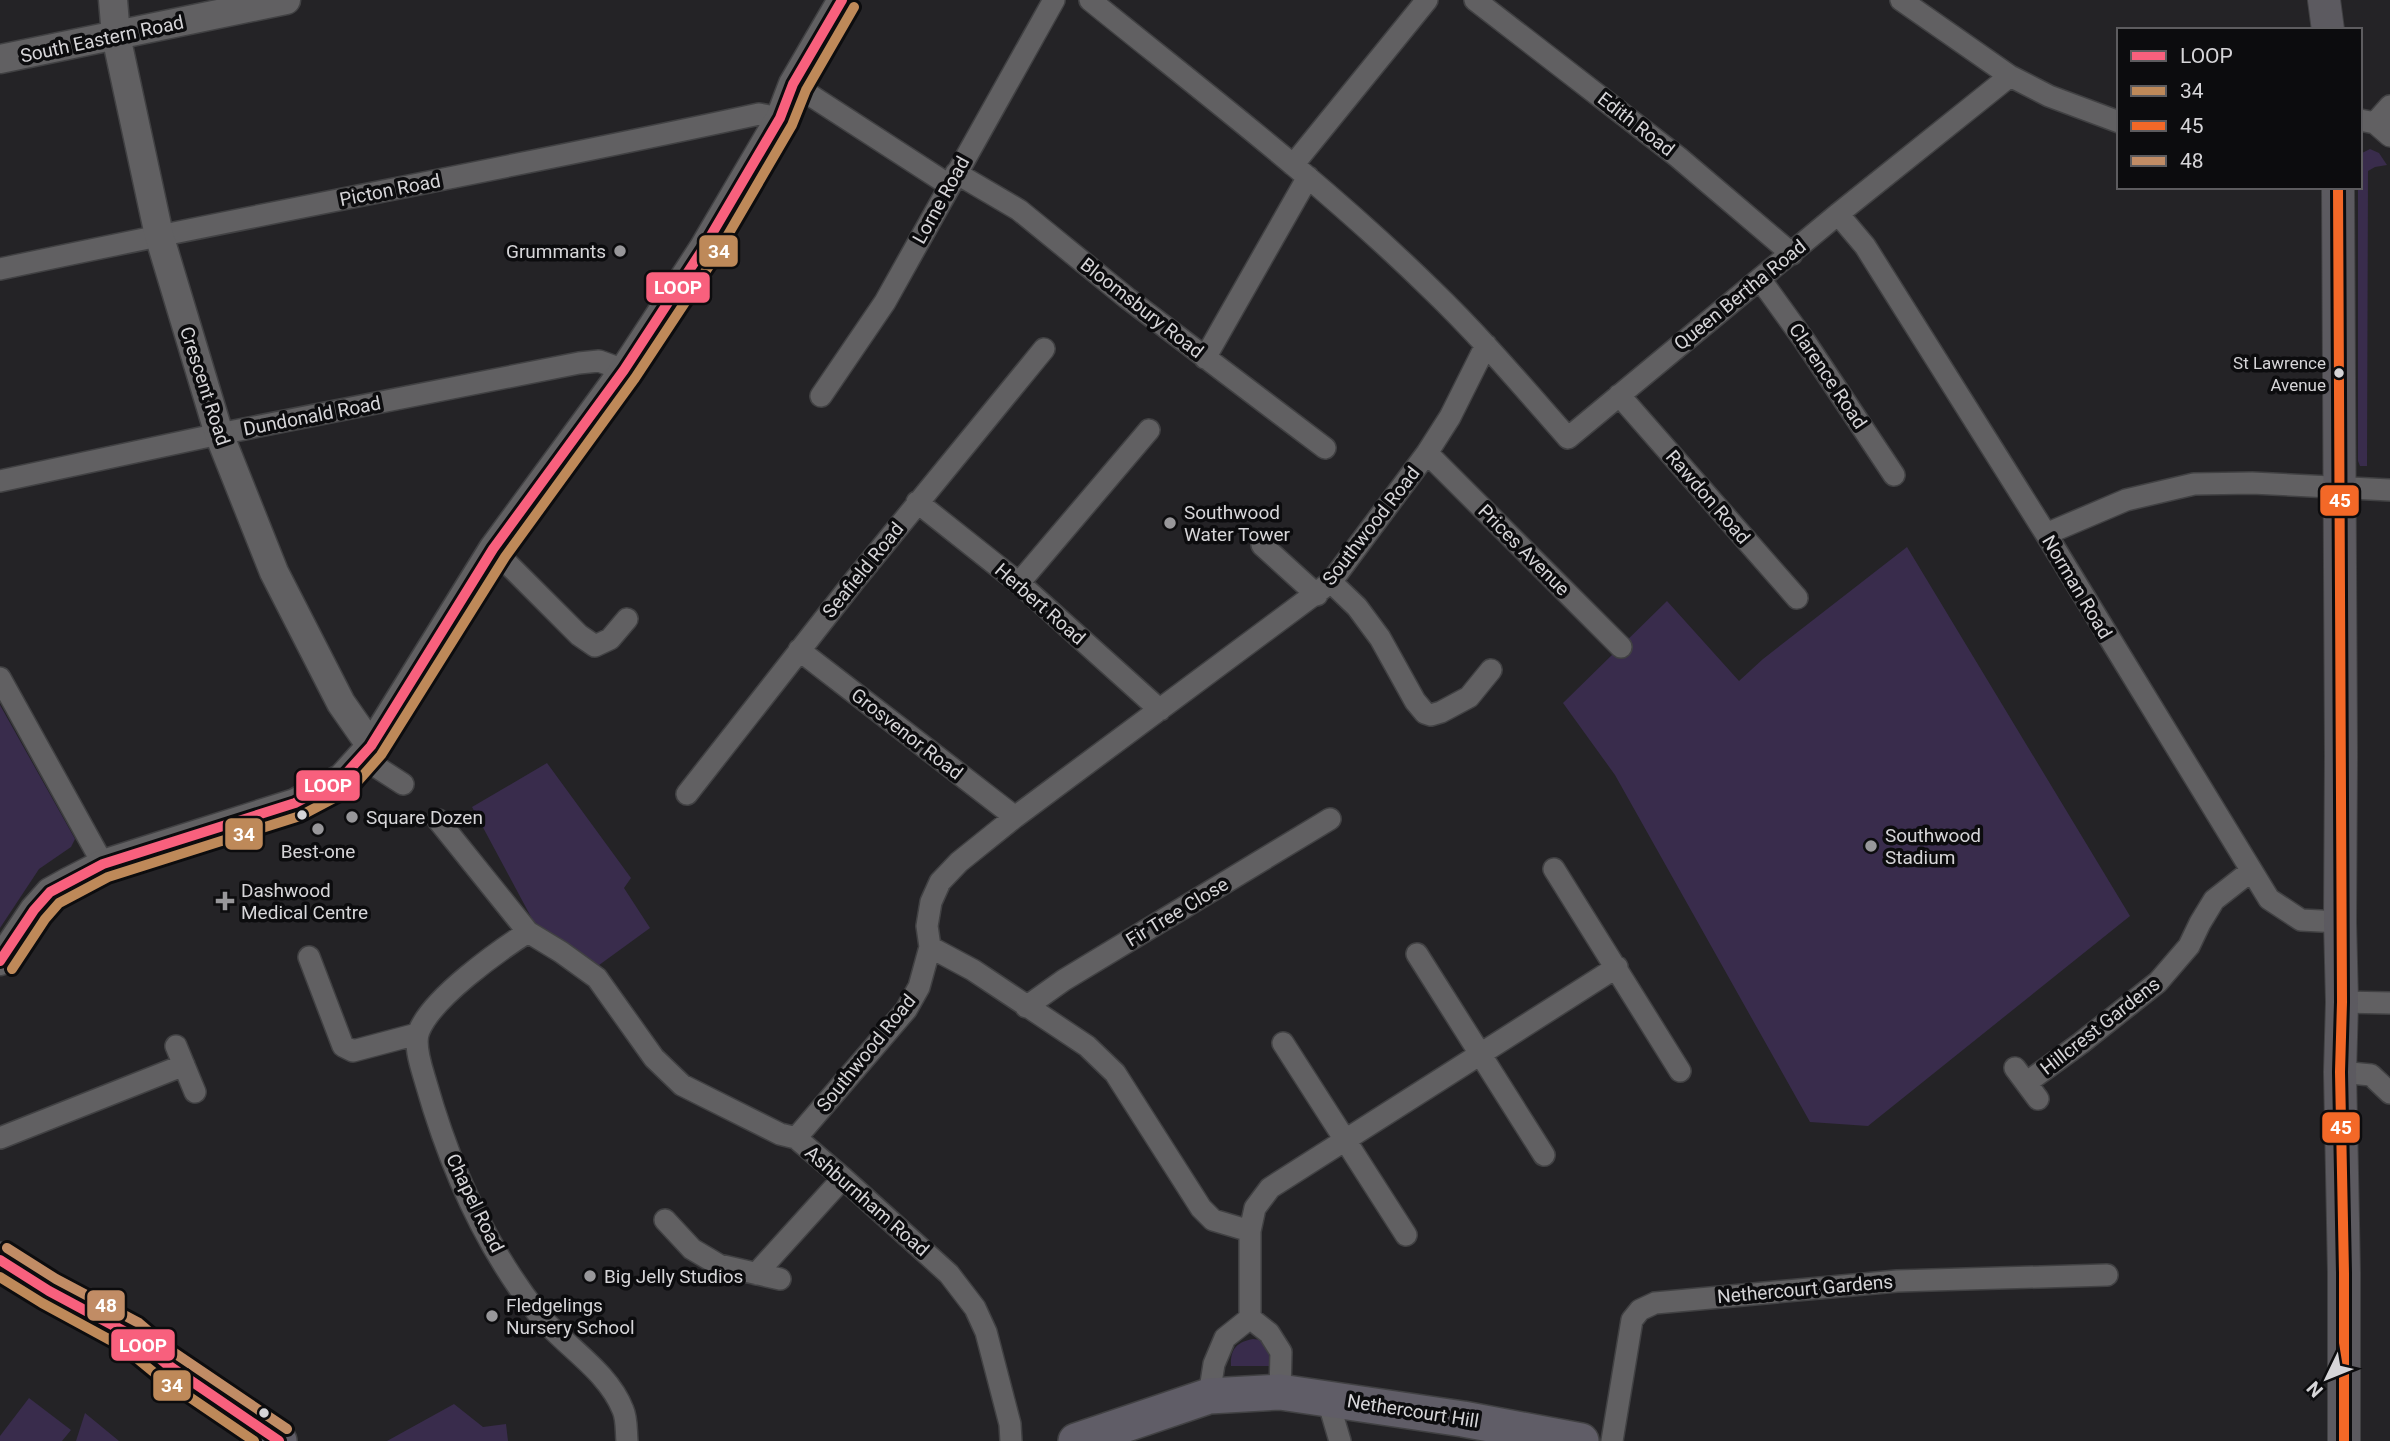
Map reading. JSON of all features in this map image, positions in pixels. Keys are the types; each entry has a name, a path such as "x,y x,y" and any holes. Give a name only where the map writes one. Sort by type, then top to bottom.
{"main road":[{"path":"2324,0 2329,28"},
{"path":"2337,189 2344,1441"},
{"path":"0,1260 131,1335 176,1371 279,1441"},
{"name":"Nethercourt Hill","path":"1076,1441 1209,1396 1280,1392 1463,1419 1581,1441"}],"street":[{"name":"Crescent Road","path":"113,0 116,36 159,235 219,434 274,572 366,752"},
{"name":"South Eastern Road","path":"0,59 286,0"},
{"path":"0,961 34,910 50,892 103,864 295,803 342,778 366,752 493,549 624,370 703,249 780,118 793,84 842,0"},
{"name":"Lorne Road","path":"821,396 885,302 1054,0"},
{"path":"1090,0 1301,171 1431,288 1486,345"},
{"path":"1205,358 1301,171 1427,0"},
{"name":"Edith Road","path":"1475,0 1678,157 1792,254"},
{"path":"1901,0 2010,76 2049,96 2117,121"},
{"name":"Queen Bertha Road","path":"1486,345 1568,438 1838,214 2010,76"},
{"name":"Bloomsbury Road","path":"793,84 952,179 1018,210 1205,358 1325,448"},
{"path":"2375,127 2390,106"},
{"name":"Picton Road","path":"0,269 159,235 579,153 759,114 780,118"},
{"name":"Norman Road","path":"1838,214 1865,246 2046,534 2269,899 2301,920 2340,922"},
{"name":"Clarence Road","path":"1760,279 1894,475"},
{"name":"Southwood Road","path":"796,1138 906,1010 919,987 930,947 927,926 931,902 940,882 959,862 1015,817 1324,588 1427,453 1450,416 1486,345"},
{"name":"Seafield Road","path":"687,794 917,502 1044,349"},
{"name":"Dundonald Road","path":"0,481 219,434 579,363 599,361 624,370"},
{"name":"Rawdon Road","path":"1619,395 1797,598"},
{"path":"1019,583 1149,430"},
{"name":"Prices Avenue","path":"1427,453 1621,647"},
{"path":"2046,534 2126,500 2194,484 2252,483 2390,490"},
{"name":"Herbert Road","path":"917,502 1019,583 1160,710"},
{"path":"1262,545 1324,588 1357,607 1380,638 1415,701 1425,713 1432,715"},
{"path":"493,549 571,628 595,646 610,639 627,619"},
{"name":"Grosvenor Road","path":"799,650 1015,817"},
{"path":"1412,726 1469,697 1492,670"},
{"path":"0,678 103,864"},
{"path":"366,752 403,784"},
{"name":"Fir Tree Close","path":"1026,1007 1064,980 1330,819"},
{"name":"Ashburnham Road","path":"438,820 528,932 597,978 654,1058 682,1085 780,1134 796,1138 949,1274 975,1308 986,1332 1010,1424 1011,1441"},
{"path":"1554,869 1680,1071"},
{"name":"Hillcrest Gardens","path":"2026,1083 2158,982 2189,946 2214,900 2251,872"},
{"path":"309,957 343,1046 353,1051 417,1034 426,1017 443,999 508,944 528,932"},
{"path":"930,947 973,970 1087,1046 1115,1073 1201,1208 1213,1220 1250,1231"},
{"path":"1417,954 1544,1155"},
{"path":"1209,1396 1214,1364 1225,1338 1250,1318 1250,1231 1255,1208 1270,1188 1617,967"},
{"path":"2342,1002 2390,1003"},
{"name":"Chapel Road","path":"417,1034 420,1062 458,1179 498,1252 535,1310 553,1331 611,1386 624,1412 627,1441"},
{"path":"1283,1043 1406,1235"},
{"path":"0,1138 180,1056 195,1092"},
{"path":"2340,1072 2371,1075 2390,1093"},
{"path":"756,1274 844,1178"},
{"path":"665,1220 692,1249 719,1265 780,1279"},
{"name":"Nethercourt Gardens","path":"1612,1441 1633,1320 1640,1310 1655,1303 1896,1281 2107,1275"},
{"path":"1250,1318 1269,1333 1281,1352 1280,1392"},
{"path":"1327,1397 1340,1441"}],"shaded area":[{"path":"2370,149 2379,153 2387,165 2368,171 2367,466 2360,466 2358,461 2358,189 2362,189 2362,153"},
{"name":"Southwood Stadium","path":"1907,547 2130,916 1868,1126 1810,1122 1615,775 1563,703 1667,601 1739,681 1763,659"},
{"path":"0,705 75,839 71,847 39,869 0,928"},
{"path":"547,763 631,878 624,888 650,928 595,968 538,930 472,807"},
{"path":"1253,1339 1262,1340 1272,1356 1270,1366 1231,1366 1236,1347"},
{"path":"29,1398 71,1430 62,1441 0,1441 0,1436"},
{"path":"454,1404 483,1427 506,1424 508,1441 387,1441"},
{"path":"85,1413 119,1441 76,1441"}],"transit line":[{"name":"LOOP","path":"0,961 34,910 50,892 103,864 295,803 342,778 371,746 493,549 624,370 703,249 780,118 793,84 842,0"},
{"name":"34","path":"12,969 45,919 59,903 108,877 300,816 351,789 381,755 505,557 635,378 715,257 792,125 806,90 854,7"},
{"name":"45","path":"2338,189 2342,1002 2340,1072 2344,1441"},
{"name":"48","path":"7,1248 56,1279 139,1323 173,1352 287,1429"},
{"name":"LOOP","path":"0,1260 49,1291 131,1335 165,1363 279,1441"},
{"name":"34","path":"0,1277 123,1347 157,1375 254,1441"}],"place":[{"name":"Grummants","path":"620,251"},
{"name":"St Lawrence Avenue","path":"2339,373"},
{"name":"Southwood Water Tower","path":"1170,523"},
{"name":"Square Dozen","path":"352,817"},
{"name":"Best-one","path":"318,829"},
{"name":"Southwood Stadium","path":"1871,846"},
{"name":"Dashwood Medical Centre","path":"225,901"},
{"name":"Big Jelly Studios","path":"590,1276"},
{"name":"Fledgelings Nursery School","path":"492,1316"}]}
